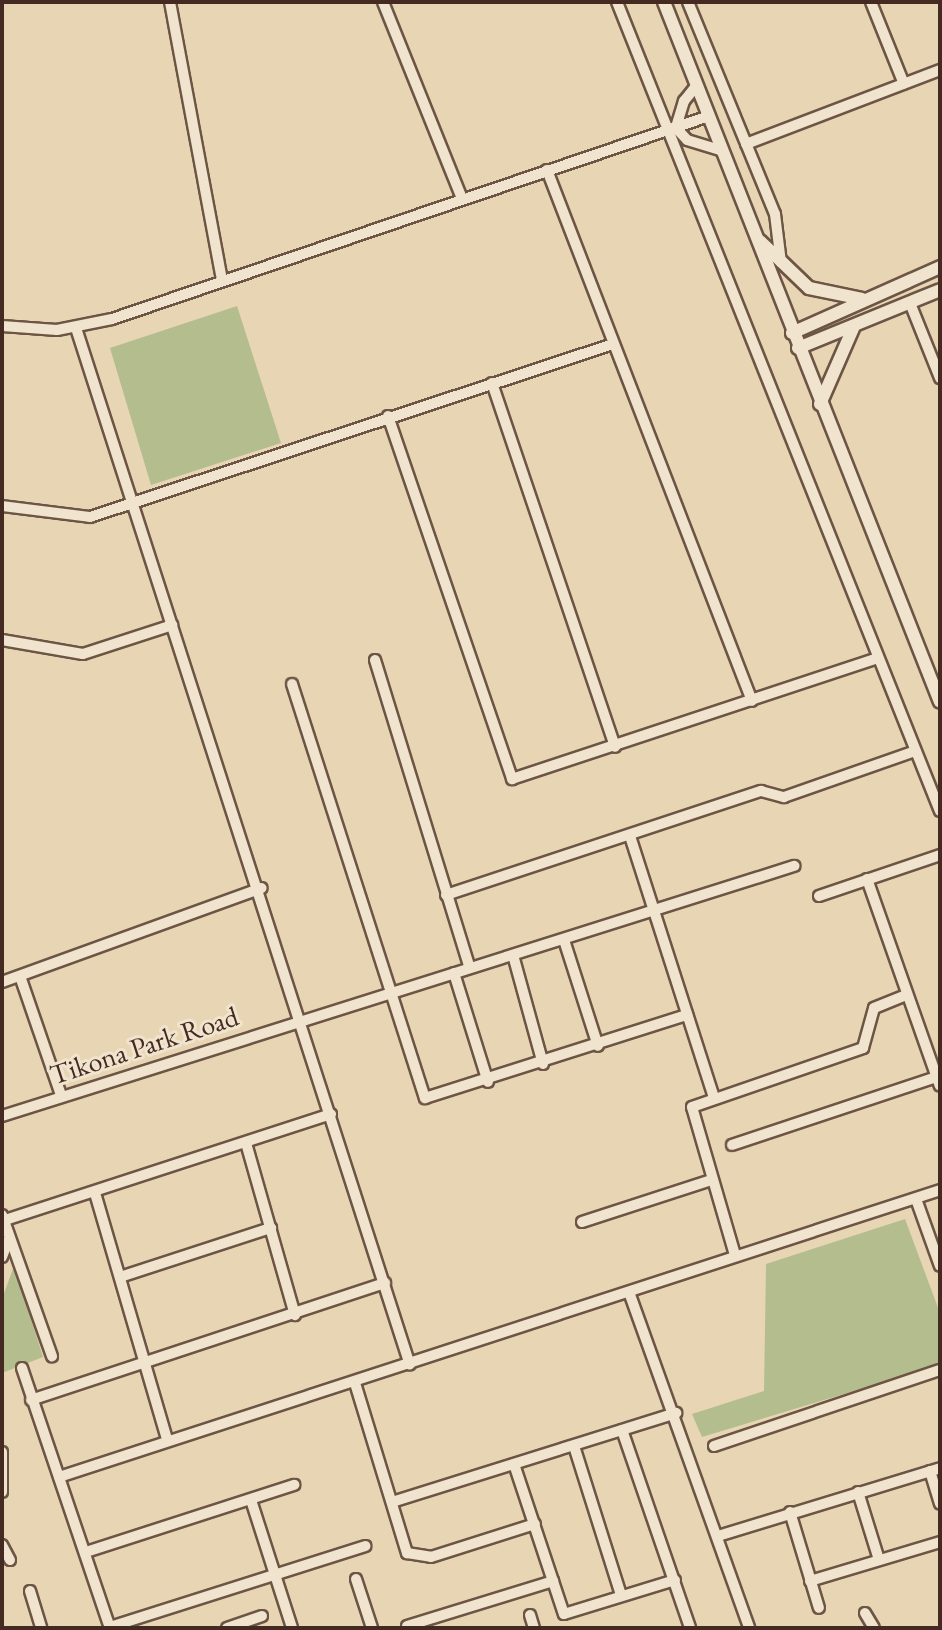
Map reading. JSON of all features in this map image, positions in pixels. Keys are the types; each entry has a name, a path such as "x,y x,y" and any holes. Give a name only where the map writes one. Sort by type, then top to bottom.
{"street":[{"path":"170,2 222,280"},
{"path":"383,2 462,199"},
{"path":"617,2 664,132 875,659 940,811"},
{"path":"664,2 792,333 940,702"},
{"path":"688,2 775,214 781,263"},
{"path":"871,2 904,84"},
{"path":"746,144 940,70"},
{"path":"676,128 684,101 697,85"},
{"path":"2,326 76,328 709,116"},
{"path":"676,128 687,140 722,151"},
{"path":"547,170 752,701"},
{"path":"754,236 809,288 862,299"},
{"path":"792,333 862,299 940,267"},
{"path":"798,348 940,290"},
{"path":"910,303 940,379"},
{"path":"820,404 853,326"},
{"path":"76,328 261,888 410,1365"},
{"path":"2,506 75,518 612,344"},
{"path":"492,383 615,747"},
{"path":"388,416 508,774 523,780 875,659"},
{"path":"2,640 83,654 172,625"},
{"path":"375,660 470,968"},
{"path":"292,684 425,1098 488,1082 687,1015"},
{"path":"446,895 761,791 784,797 915,751"},
{"path":"630,835 713,1096"},
{"path":"819,896 940,855"},
{"name":"Tikona Park Road","path":"2,1116 61,1095 794,866"},
{"path":"732,1145 938,1081 867,879"},
{"path":"2,982 261,888"},
{"path":"564,940 598,1046"},
{"path":"513,955 543,1064"},
{"path":"454,973 488,1082"},
{"path":"20,976 61,1095"},
{"path":"735,1255 691,1114 713,1096 863,1048 874,1009 906,995"},
{"path":"52,1356 2,1218 95,1193 331,1114"},
{"path":"246,1143 295,1315"},
{"path":"582,1222 711,1180"},
{"path":"59,1477 167,1439 355,1383 735,1255 940,1190"},
{"path":"95,1193 120,1277 142,1366 167,1439"},
{"path":"916,1199 940,1266"},
{"path":"120,1277 271,1228"},
{"path":"2,1257 9,1240"},
{"path":"31,1400 142,1366 385,1283"},
{"path":"629,1292 676,1413 749,1628"},
{"path":"22,1368 110,1628 274,1573 365,1546"},
{"path":"714,1446 940,1370"},
{"path":"355,1383 392,1502 413,1557 431,1558 535,1524"},
{"path":"392,1502 676,1413"},
{"path":"622,1430 690,1628"},
{"path":"574,1446 621,1595"},
{"path":"2,1452 2,1492"},
{"path":"514,1464 564,1614 675,1580"},
{"path":"718,1536 940,1468"},
{"path":"929,1471 940,1504"},
{"path":"86,1552 294,1485"},
{"path":"858,1492 879,1560"},
{"path":"251,1500 292,1628"},
{"path":"790,1512 819,1608"},
{"path":"810,1581 940,1542"},
{"path":"2,1545 10,1560"},
{"path":"356,1579 372,1628"},
{"path":"407,1626 553,1581"},
{"path":"30,1591 41,1628"},
{"path":"865,1613 874,1628"},
{"path":"530,1615 534,1628"},
{"path":"227,1628 262,1616"}],"green space":[{"path":"237,306 281,443 151,485 110,348"},
{"path":"905,1219 940,1313 940,1365 702,1437 692,1414 764,1391 766,1264"},
{"path":"14,1266 43,1357 2,1373 2,1299"}]}
